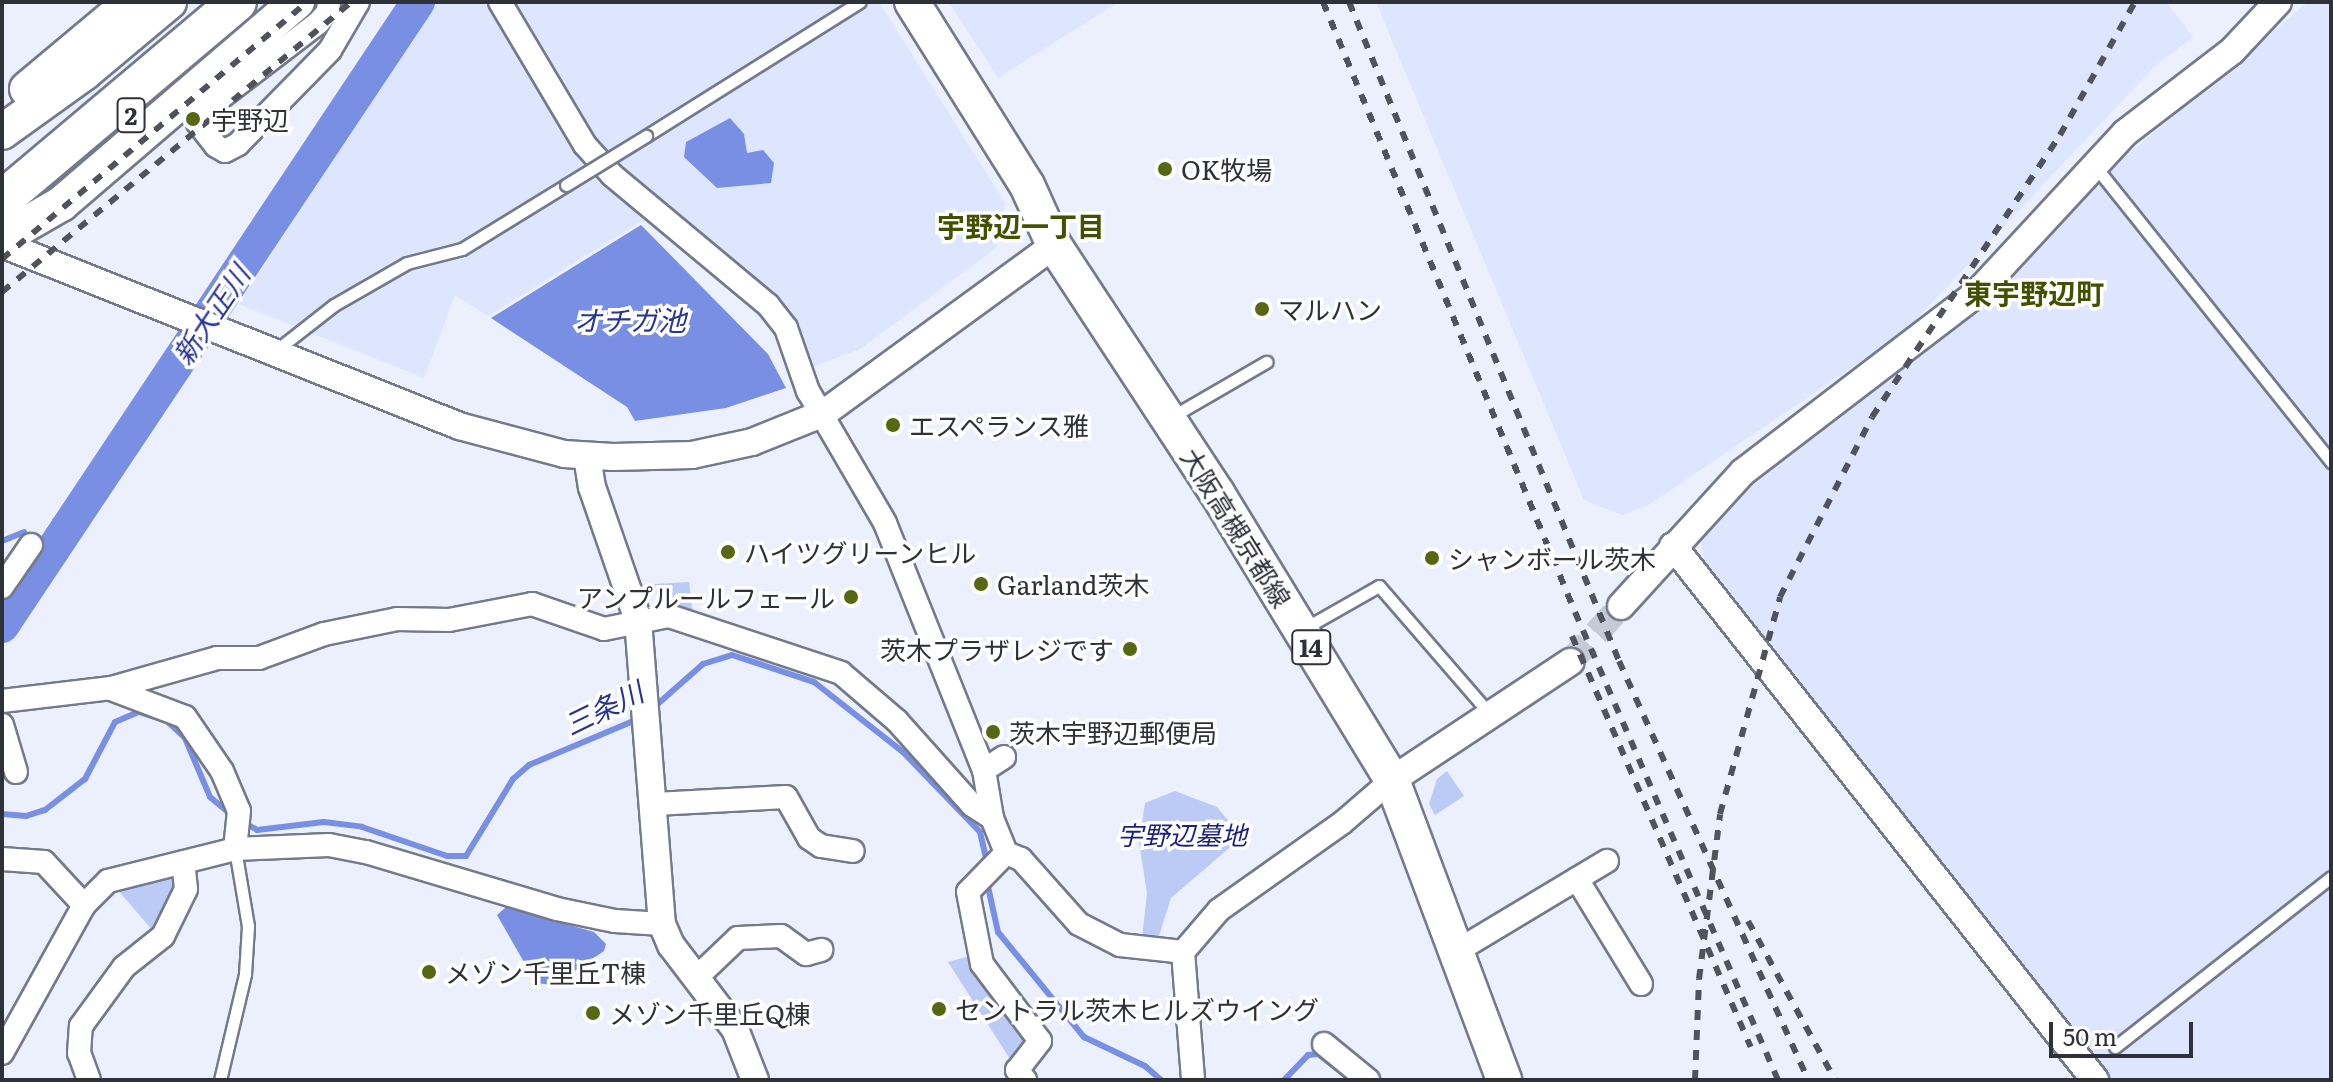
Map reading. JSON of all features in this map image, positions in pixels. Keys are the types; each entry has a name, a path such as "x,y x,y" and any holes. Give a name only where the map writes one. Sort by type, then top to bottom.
{"highway":[{"path":"2,168 200,2"},
{"path":"2,200 237,2"}],"main road":[{"path":"2,110 131,2"},
{"name":"2","path":"2,132 169,2"},
{"name":"2","path":"2,239 126,118 267,2"},
{"path":"2,239 61,204 297,2"},
{"name":"大阪高槻京都線","path":"912,2 1027,185 1054,245 1169,418 1392,780 1504,1080"}],"street":[{"path":"329,2 328,12 318,23 199,114 198,123 216,146 225,151 238,144 330,50 358,2"},
{"path":"500,2 585,145 612,175 768,305 786,328 808,391 824,413 885,523 984,770 1002,859"},
{"path":"1621,606 1743,472 1976,294 2125,133 2241,43 2278,2"},
{"path":"2,239 184,317 459,426 587,456 692,455 752,442 824,413 1054,245"},
{"path":"587,456 592,487 638,620 650,735 662,924 696,978 735,1029 755,1080"},
{"path":"2,587 31,545"},
{"path":"1673,546 2095,1080"},
{"path":"2,701 111,688 217,658 259,658 324,634 397,619 449,620 532,604 604,629 669,616 841,673 897,721 972,805 992,818"},
{"path":"1193,1080 1183,952 1228,902 1342,823 1392,780 1570,662"},
{"path":"111,688 157,702 185,717 222,771 238,829"},
{"path":"2,725 16,772"},
{"path":"984,770 1004,757"},
{"path":"655,804 706,797 786,797 809,838 821,846 853,851"},
{"path":"2,1053 84,905 108,881 183,862 238,829 366,852 557,909 615,921 662,924"},
{"path":"2,859 44,862 84,905"},
{"path":"1025,1080 1017,1070 1040,1041 982,964 968,892 1002,859 1021,859 1079,924 1120,945 1183,952"},
{"path":"1457,951 1607,861"},
{"path":"89,1080 79,1053 81,1026 124,967 163,936 186,889 183,862"},
{"path":"1577,879 1641,984"},
{"path":"696,978 738,938 781,936 806,954 821,950"},
{"path":"1324,1044 1368,1080"}],"lane":[{"path":"274,353 334,305 407,263 462,249 860,2"},
{"path":"2095,166 2331,462"},
{"path":"1169,418 1266,362"},
{"path":"1301,631 1379,586 1490,714"},
{"path":"220,1080 245,974 248,926 238,829"},
{"path":"2115,1047 2331,877"}],"shaded area":[{"path":"435,2 493,2 650,216 488,316 455,295 424,378 239,304"},
{"path":"512,2 879,2 1005,203 996,248 860,349 806,369 793,326 774,296 663,208 587,131"},
{"path":"949,2 1118,2 998,78"},
{"path":"1376,2 2166,2 2193,37 2155,66 1904,332 1650,504 1622,515 1584,500"},
{"path":"2308,2 2331,2 2331,1080 2107,1080 1705,563 1700,537 1743,487 1792,446 1945,338 2125,157"}],"green space":[{"path":"689,582 693,614 659,607 654,584"},
{"path":"1447,771 1464,796 1435,815 1429,804 1437,779"},
{"name":"宇野辺墓地","path":"1175,791 1217,807 1242,837 1171,898 1158,939 1142,938 1147,893 1139,843 1145,803"},
{"path":"168,875 178,883 154,932 117,889"},
{"path":"980,953 1040,1041 1017,1070 948,962"}],"water":[{"path":"730,118 744,134 747,153 763,150 774,163 771,183 717,188 684,157 686,142"},
{"name":"オチガ池","path":"641,225 768,354 786,388 726,408 635,421 627,407 491,318"},
{"path":"506,907 594,932 606,944 604,951 554,985 536,983 497,915"}],"waterway":[{"name":"新大正川","path":"2,626 418,2"},
{"path":"55,521 75,516"},
{"path":"2,541 24,532"},
{"name":"三条川","path":"652,709 703,664 732,655 814,682 903,752 980,832 987,862"},
{"name":"三条川","path":"2,814 26,816 45,810 85,779 115,722 139,712 167,721 185,738 210,797 235,818"},
{"name":"三条川","path":"245,823 257,830 324,822 362,827 447,856 466,856 513,779 529,765 640,718"},
{"name":"三条川","path":"987,882 998,932 1084,1037 1145,1066 1161,1080"},
{"name":"三条川","path":"1284,1080 1308,1055 1318,1054 1349,1078"}],"tunnel":[{"path":"1570,662 1621,606"}],"railway":[{"path":"2,259 307,2"},
{"path":"2,292 351,2"},
{"path":"1323,2 1575,612 1778,1080"},
{"path":"1349,2 1619,661 1808,1080"},
{"path":"1695,1080 1699,979 1720,814 1780,597 1872,417 2060,135 2135,2"},
{"path":"1572,636 1751,1047"},
{"path":"1748,921 1835,1080"}],"place":[{"name":"宇野辺","path":"193,119"},
{"name":"OK牧場","path":"1165,169"},
{"name":"マルハン","path":"1262,309"},
{"name":"エスペランス雅","path":"893,425"},
{"name":"ハイツグリーンヒル","path":"728,552"},
{"name":"シャンボール茨木","path":"1432,558"},
{"name":"Garland茨木","path":"981,584"},
{"name":"アンプルールフェール","path":"851,597"},
{"name":"茨木プラザレジです","path":"1130,649"},
{"name":"茨木宇野辺郵便局","path":"993,732"},
{"name":"メゾン千里丘T棟","path":"429,972"},
{"name":"セントラル茨木ヒルズウイング","path":"939,1009"},
{"name":"メゾン千里丘Q棟","path":"593,1013"}],"district":[{"name":"宇野辺一丁目","path":"1021,225"},
{"name":"東宇野辺町","path":"2034,292"}]}
